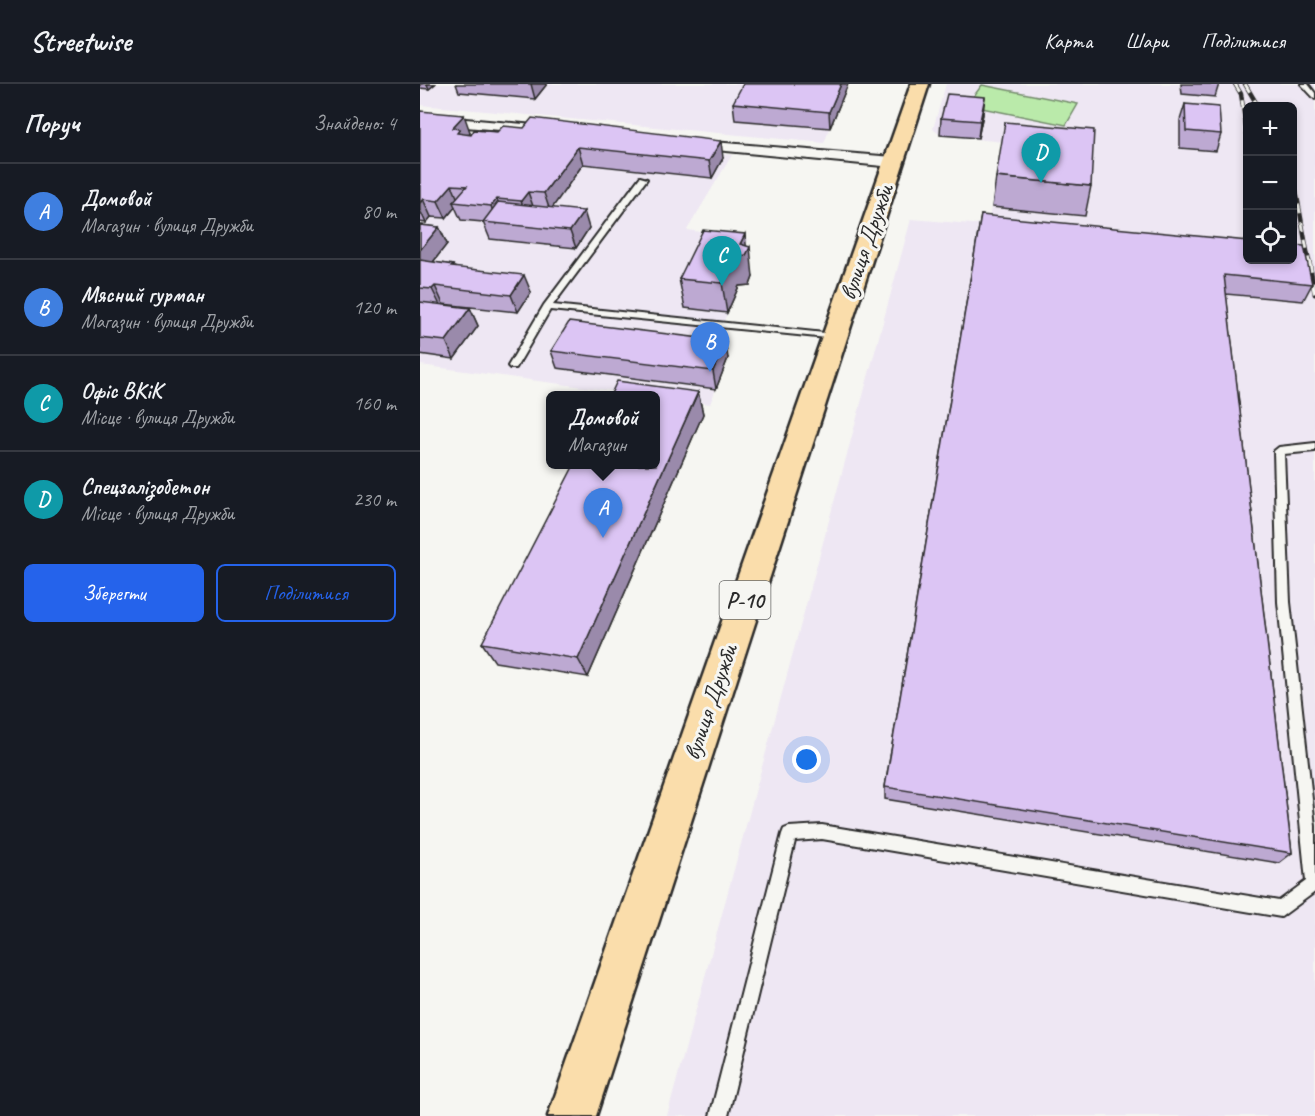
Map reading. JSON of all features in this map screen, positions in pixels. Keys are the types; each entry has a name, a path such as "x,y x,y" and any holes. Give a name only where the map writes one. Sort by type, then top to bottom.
{"main road":[{"name":"вулиця Дружби","path":"572,1116 920,84"}],"street":[{"path":"420,119 550,131"},
{"path":"668,142 893,162"}],"lane":[{"path":"1304,84 1315,97"},
{"path":"513,366 547,307 643,179"},
{"path":"547,307 834,337"},
{"path":"719,1116 789,834 822,832 1281,909 1314,884 1284,602 1279,451 1315,447"}],"shaded area":[{"path":"420,84 848,84 824,143 420,105"},
{"path":"946,84 1315,84 1315,1116 667,1116 911,219 972,224 988,223 1003,142 940,135 933,129"},
{"path":"420,127 525,136 544,134 732,155 687,230 749,239 738,262 753,277 750,285 739,287 708,356 728,358 710,404 660,397 660,391 613,391 420,365"}],"green space":[{"path":"982,85 1078,104 1066,125 967,105"}],"building":[{"path":"743,84 841,84 829,112 733,103"},
{"path":"947,94 985,97 980,121 941,118"},
{"path":"1185,104 1219,107 1221,134 1186,131"},
{"path":"420,111 464,115 452,128 460,129 457,133 471,135 474,130 497,132 503,126 524,128 532,118 721,141 709,161 578,147 544,193 528,192 521,201 497,199 491,206 453,202 467,186 452,185 438,201 423,199 420,203"},
{"path":"1005,122 1094,130 1091,186 996,177"},
{"path":"498,202 584,211 570,231 483,222"},
{"path":"981,215 1243,241 1243,264 1297,264 1297,245 1304,246 1312,284 1224,275 1292,853 885,787"},
{"path":"420,225 439,227 420,250"},
{"path":"703,230 745,234 740,244 750,247 746,255 735,257 722,283 679,279"},
{"path":"420,260 453,265 451,267 524,275 511,295 435,286 432,289 420,288"},
{"path":"420,302 470,308 446,341 420,338"},
{"path":"569,322 725,341 713,371 551,351"},
{"path":"617,381 698,392 578,659 482,643 572,469 660,469 660,391 612,391"}],"railway":[{"path":"1235,84 1241,94 1243,107"},
{"path":"1245,84 1256,102"},
{"path":"1297,196 1309,262"},
{"path":"1309,261 1315,294"}],"place":[{"name":"Спецзалізобетон","path":"1041,183"},
{"name":"Офіс ВКіК","path":"722,286"},
{"name":"Мясний гурман","path":"710,372"},
{"name":"Домовой","path":"603,538"}]}
